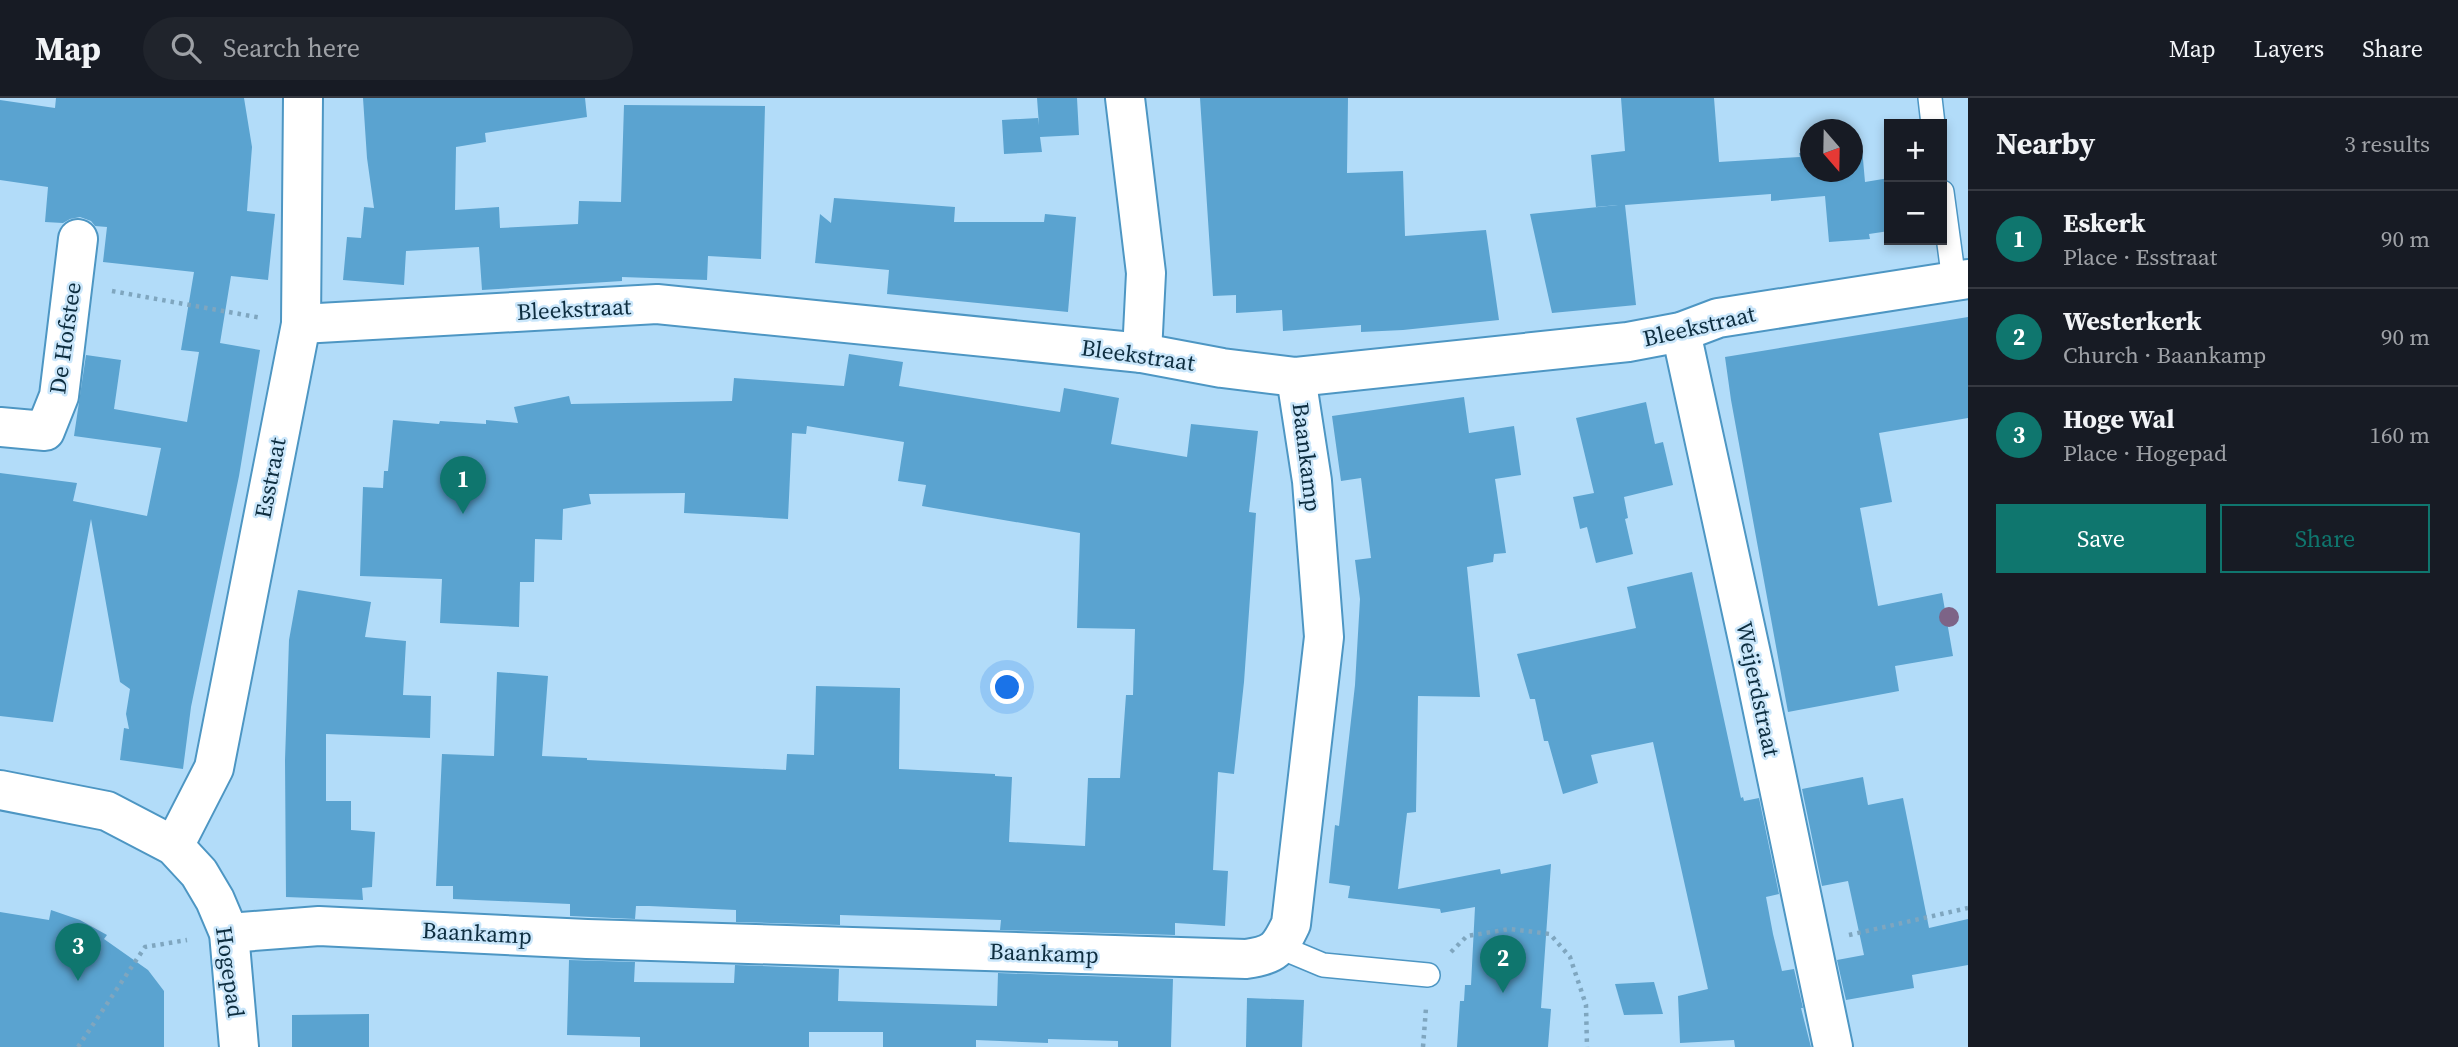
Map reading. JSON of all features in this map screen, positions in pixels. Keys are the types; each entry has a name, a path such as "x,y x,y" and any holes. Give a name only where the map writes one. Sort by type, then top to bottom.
{"street":[{"name":"Esstraat","path":"174,845 214,768 301,324 303,98"},
{"path":"1125,98 1146,273 1142,352"},
{"name":"De Hofstee","path":"0,427 45,431 59,396 78,239"},
{"name":"Bleekstraat","path":"301,324 657,304 1142,352 1222,368 1296,377 1628,342 1681,332 1718,318 1961,280"},
{"name":"Weijerdstraat","path":"1681,332 1833,1047"},
{"name":"Baankamp","path":"229,933 319,926 587,939 1246,959 1265,957 1280,947 1291,924 1324,637 1312,481 1296,377"},
{"name":"Hogepad","path":"0,790 107,811 174,845 199,873 215,900 229,933 239,1047"}],"lane":[{"path":"1930,98 1932,119"},
{"path":"1947,215 1961,280"},
{"path":"1280,947 1324,965 1428,975"}],"path":[{"path":"73,284 301,324"},
{"path":"1810,944 1968,908"},
{"path":"1423,1047 1428,975 1467,936 1510,929 1550,934 1570,957 1586,1005 1587,1047"},
{"path":"78,1047 145,947 229,933"}],"building":[{"path":"56,98 244,98 252,147 247,211 275,214 268,280 231,276 220,343 260,350 239,476 191,707 183,769 120,760 124,728 129,729 126,714 130,689 120,682 91,519 53,722 0,716 0,473 77,483 73,501 147,516 161,448 74,436 86,355 121,360 114,409 187,422 199,352 181,350 194,272 103,262 107,227 95,226 91,221 80,217 63,223 45,222 48,187 0,180 0,100 55,108"},
{"path":"363,98 585,98 587,117 485,133 486,142 456,147 455,210 499,207 500,228 578,224 579,201 621,202 624,105 765,106 761,259 708,256 707,280 622,277 622,281 482,290 479,247 406,251 404,285 343,280 347,237 361,238 364,207 374,208"},
{"path":"1037,98 1077,98 1079,135 1040,137 1042,152 1004,154 1002,120 1038,118 1039,125"},
{"path":"1200,98 1348,98 1347,173 1403,171 1405,236 1486,230 1499,320 1403,330 1361,332 1361,325 1283,331 1282,310 1236,313 1236,295 1213,296"},
{"path":"1621,98 1714,98 1719,162 1800,157 1800,182 1863,182 1863,159 1865,182 1884,179 1884,232 1869,234 1870,239 1829,242 1825,196 1771,201 1771,194 1625,205 1636,305 1552,313 1530,214 1618,205 1596,207 1591,155 1625,151"},
{"path":"834,198 955,207 954,222 1044,222 1045,214 1076,217 1068,312 887,294 889,270 815,263 820,214 831,223"},
{"path":"1968,317 1968,418 1879,433 1892,502 1860,508 1878,606 1942,593 1953,656 1895,666 1899,691 1788,712 1725,357"},
{"path":"849,354 903,362 899,386 1060,412 1064,388 1119,398 1111,444 1187,457 1191,424 1258,431 1249,512 1256,513 1244,682 1234,774 1218,772 1213,870 1228,871 1225,926 1175,923 1175,935 1000,930 1001,920 840,915 840,925 736,922 736,910 649,906 636,906 635,919 570,916 570,904 453,899 453,886 436,886 442,754 494,756 497,672 548,676 542,756 786,770 787,754 814,755 816,686 900,688 899,769 1012,777 1009,842 1085,846 1088,778 1120,778 1126,695 1133,695 1135,629 1077,628 1080,533 922,506 926,485 898,481 904,442 807,426 806,434 792,433 788,519 684,513 685,493 589,494 591,504 563,509 562,540 535,539 534,582 520,582 519,627 440,623 442,579 360,576 363,487 383,488 384,471 388,471 393,420 439,424 440,421 486,424 486,420 518,423 514,407 569,396 571,404 732,401 734,378 844,386"},
{"path":"1464,397 1469,433 1514,426 1521,475 1495,479 1506,553 1494,554 1493,562 1467,567 1480,697 1418,696 1416,812 1407,813 1398,889 1500,869 1501,874 1551,864 1541,1008 1551,1009 1548,1047 1457,1047 1460,1001 1464,1001 1465,985 1471,985 1475,907 1441,913 1440,909 1348,898 1350,886 1329,883 1335,825 1339,826 1355,685 1360,599 1355,560 1371,558 1361,478 1341,481 1332,416"},
{"path":"1646,402 1655,444 1663,442 1673,485 1624,497 1628,518 1625,519 1633,554 1596,563 1587,527 1580,529 1573,497 1594,493 1576,418"},
{"path":"1692,572 1741,798 1743,797 1744,801 1759,798 1779,894 1766,897 1773,934 1782,971 1794,969 1811,1047 1735,1047 1734,1040 1680,1043 1678,996 1708,989 1653,742 1591,755 1598,783 1563,794 1548,741 1544,741 1535,699 1530,699 1517,654 1636,628 1627,587"},
{"path":"298,590 371,602 365,637 406,641 403,695 431,696 430,738 326,734 326,801 351,801 351,830 375,832 372,887 362,888 363,900 286,897 285,760 289,640"},
{"path":"1863,777 1868,805 1903,798 1929,928 1968,919 1968,965 1912,975 1914,988 1846,1000 1837,960 1864,955 1848,881 1822,886 1802,789"},
{"path":"51,910 80,920 107,935 104,939 148,970 164,991 164,1047 0,1047 0,912 49,920"},
{"path":"569,960 635,962 634,982 734,983 735,965 839,969 838,1001 997,1006 998,973 1173,979 1171,1047 1118,1047 1118,1041 1048,1039 1048,1043 976,1040 976,1047 883,1047 883,1032 809,1032 809,1047 640,1047 640,1037 567,1035"},
{"path":"1654,982 1663,1014 1624,1015 1615,984"},
{"path":"1247,998 1304,1000 1302,1047 1246,1047"},
{"path":"369,1014 369,1047 292,1047 292,1015"}],"place":[{"name":"Eskerk","path":"463,514"},
{"name":"Hoge Wal","path":"78,981"},
{"name":"Westerkerk","path":"1503,993"}]}
